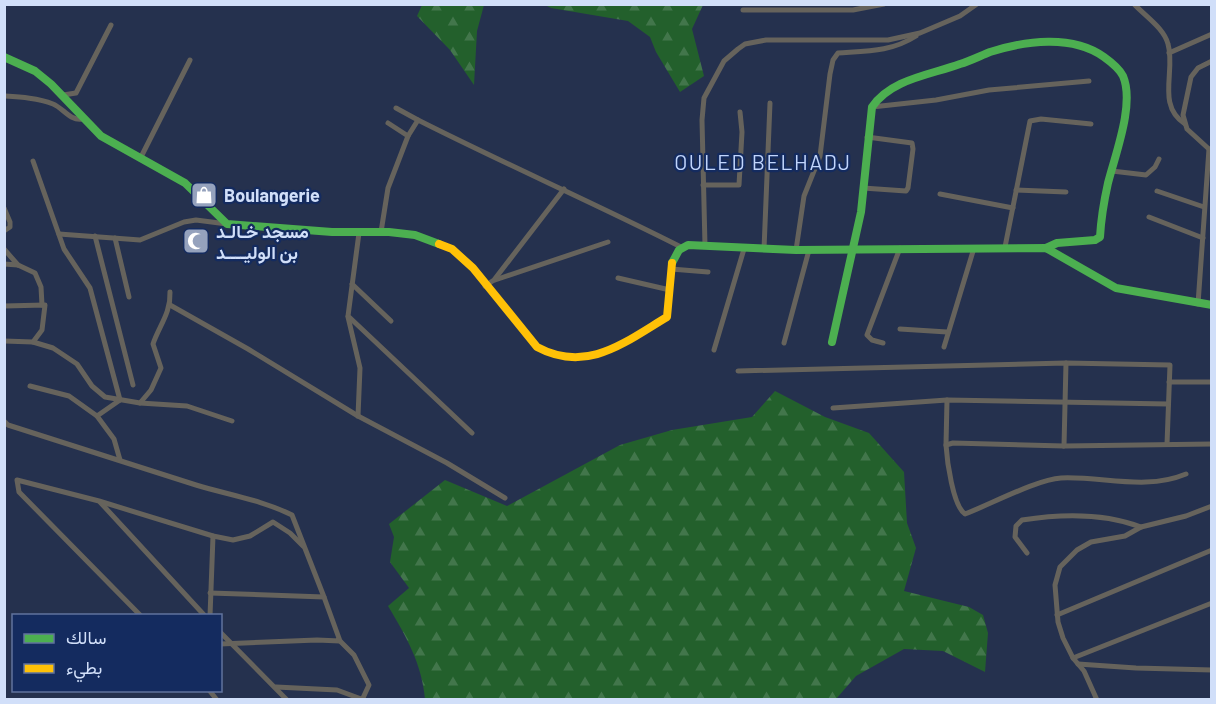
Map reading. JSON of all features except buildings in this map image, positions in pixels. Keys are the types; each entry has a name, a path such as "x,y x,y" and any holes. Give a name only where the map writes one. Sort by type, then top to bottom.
{"street":[{"path":"743,10 853,10 884,4"},
{"path":"796,250 804,196 822,146 824,113 833,60 838,53 888,49 960,16 977,4"},
{"path":"1134,4 1165,36 1169,52 1168,89 1175,117 1210,150 1198,304"},
{"path":"63,95 76,93 111,25"},
{"path":"705,246 702,120 704,98 724,61 738,49 766,40 888,40 920,33"},
{"path":"1169,52 1212,34"},
{"path":"832,342 854,250 872,107 875,100 883,94 920,76 958,65 995,50 1028,43 1090,48 1107,58 1124,77 1125,107 1100,237 1095,240 1057,243 1047,248"},
{"path":"4,57 35,71 63,95 82,119 101,136 185,183 227,224"},
{"path":"140,159 190,60"},
{"path":"1185,124 1183,115 1191,77 1198,68 1212,61"},
{"path":"872,107 936,100 989,90 1089,81"},
{"path":"4,96 46,102 63,110 74,119 82,119"},
{"path":"764,249 770,103"},
{"path":"396,108 488,152 523,172 564,189 681,247"},
{"path":"703,185 739,185 742,132 740,112"},
{"path":"1005,246 1027,129 1032,119 1091,124"},
{"path":"381,232 388,188 408,136 418,120"},
{"path":"388,123 408,136"},
{"path":"863,188 906,191 914,149 912,143 867,137"},
{"path":"1112,171 1146,175 1155,167 1159,159"},
{"path":"33,161 64,249 90,288 120,400"},
{"path":"494,280 564,189"},
{"path":"1016,190 1066,192"},
{"path":"1157,191 1204,207"},
{"path":"940,194 1013,208"},
{"path":"4,208 10,227 4,231"},
{"path":"1149,217 1203,238"},
{"path":"59,234 140,240 184,222 196,220 283,230 415,235 452,249 473,268 507,314 537,347 565,358 589,357 608,352 667,317 670,309 671,269 674,255 681,247 688,245 796,250 1005,246 1047,248 1116,288 1212,305"},
{"path":"358,416 360,368 348,316 359,233"},
{"path":"95,236 133,385"},
{"path":"115,238 129,297"},
{"path":"485,286 494,280 608,242"},
{"path":"884,343 873,340 867,335 900,248"},
{"path":"944,347 974,248"},
{"path":"4,249 18,265"},
{"path":"714,350 744,249"},
{"path":"784,343 809,250"},
{"path":"4,264 18,265 35,273 41,287 42,305 45,305 42,330 33,342"},
{"path":"671,269 708,272"},
{"path":"618,278 670,290"},
{"path":"352,284 391,321"},
{"path":"140,403 159,377 161,368 153,344 170,305 170,292"},
{"path":"4,306 42,305"},
{"path":"170,305 358,416 447,463 505,498"},
{"path":"348,316 472,433"},
{"path":"900,329 947,332"},
{"path":"4,342 33,342 53,348 77,364 92,386 105,397 140,403 187,406 232,421"},
{"path":"738,371 1066,363 1170,365 1167,444"},
{"path":"1064,446 1066,363"},
{"path":"1169,382 1212,382"},
{"path":"30,386 69,396 97,416 114,439 120,460"},
{"path":"97,416 120,400"},
{"path":"834,408 947,400 1168,404"},
{"path":"947,400 946,445 954,492 960,511 965,514 1043,482 1060,478 1140,482 1174,478 1186,474"},
{"path":"4,420 8,425 237,497 270,504 292,515 340,641 354,656 369,685 362,699 337,690 276,687"},
{"path":"946,445 953,443 1064,446 1212,444"},
{"path":"140,614 19,492 17,480 233,540 250,536 273,522 290,533 303,546"},
{"path":"99,501 204,614"},
{"path":"1097,699 1084,671 1073,658 1063,638 1055,585 1060,567 1067,559 1091,542 1125,536 1141,527 1186,516 1212,506"},
{"path":"1027,553 1015,537 1016,526 1022,520 1052,516 1100,517 1124,521 1141,527"},
{"path":"210,614 213,536"},
{"path":"1058,615 1212,550"},
{"path":"210,593 324,597"},
{"path":"1073,658 1212,603"},
{"path":"222,634 287,699"},
{"path":"222,645 340,641"},
{"path":"1078,664 1212,670"}],"green space":[{"path":"422,5 484,5 477,31 474,85 450,50 417,16"},
{"path":"545,5 703,5 692,29 704,76 680,92 656,52 650,37 628,21 551,8"},
{"path":"775,391 825,417 869,433 904,472 907,523 916,548 904,591 969,607 983,615 988,633 985,672 943,651 904,649 856,676 836,699 425,699 417,662 388,606 409,588 390,562 394,537 389,524 445,480 507,506 620,445 672,430 752,417"}],"traffic: fast":[{"path":"832,342 861,212 872,107 880,98 900,84 990,52 1033,43 1063,42 1078,45 1104,57 1117,68 1123,76 1127,101 1107,190 1100,237 1095,240 1057,243 1046,248"},
{"path":"4,57 35,71 51,84 101,136 185,183 227,224 332,232 389,232 415,235 439,244"},
{"path":"672,263 679,250 688,245 796,250 1046,248 1116,288 1212,305"}],"traffic: slow":[{"path":"439,244 452,249 473,268 537,347 572,357 605,352 667,317 672,263"}],"place":[{"name":"Boulangerie","path":"204,195"},
{"name":"مسجد خـالـد بن الوليــــد","path":"196,241"}],"district":[{"name":"OULED BELHADJ","path":"763,161"}]}
